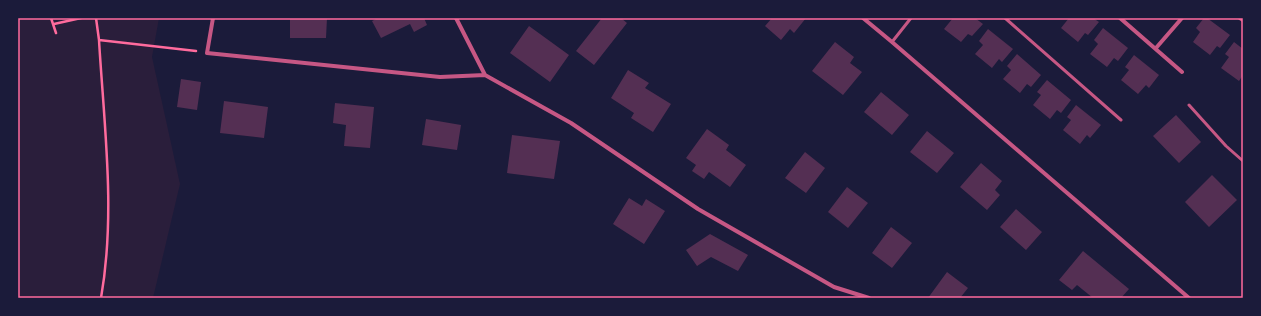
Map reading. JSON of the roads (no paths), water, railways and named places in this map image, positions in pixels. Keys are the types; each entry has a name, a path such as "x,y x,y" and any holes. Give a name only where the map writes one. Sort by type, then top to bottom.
{"street":[{"path":"213,18 207,53 440,77 485,74"},
{"path":"456,18 485,74 571,123 698,209 834,286 869,298"},
{"path":"862,18 892,42 1189,298"},
{"path":"1120,18 1182,72"},
{"path":"1156,48 1182,18"}],"lane":[{"path":"892,42 911,18"},
{"path":"1005,18 1121,120"},
{"path":"1189,105 1226,146 1243,161"}]}
